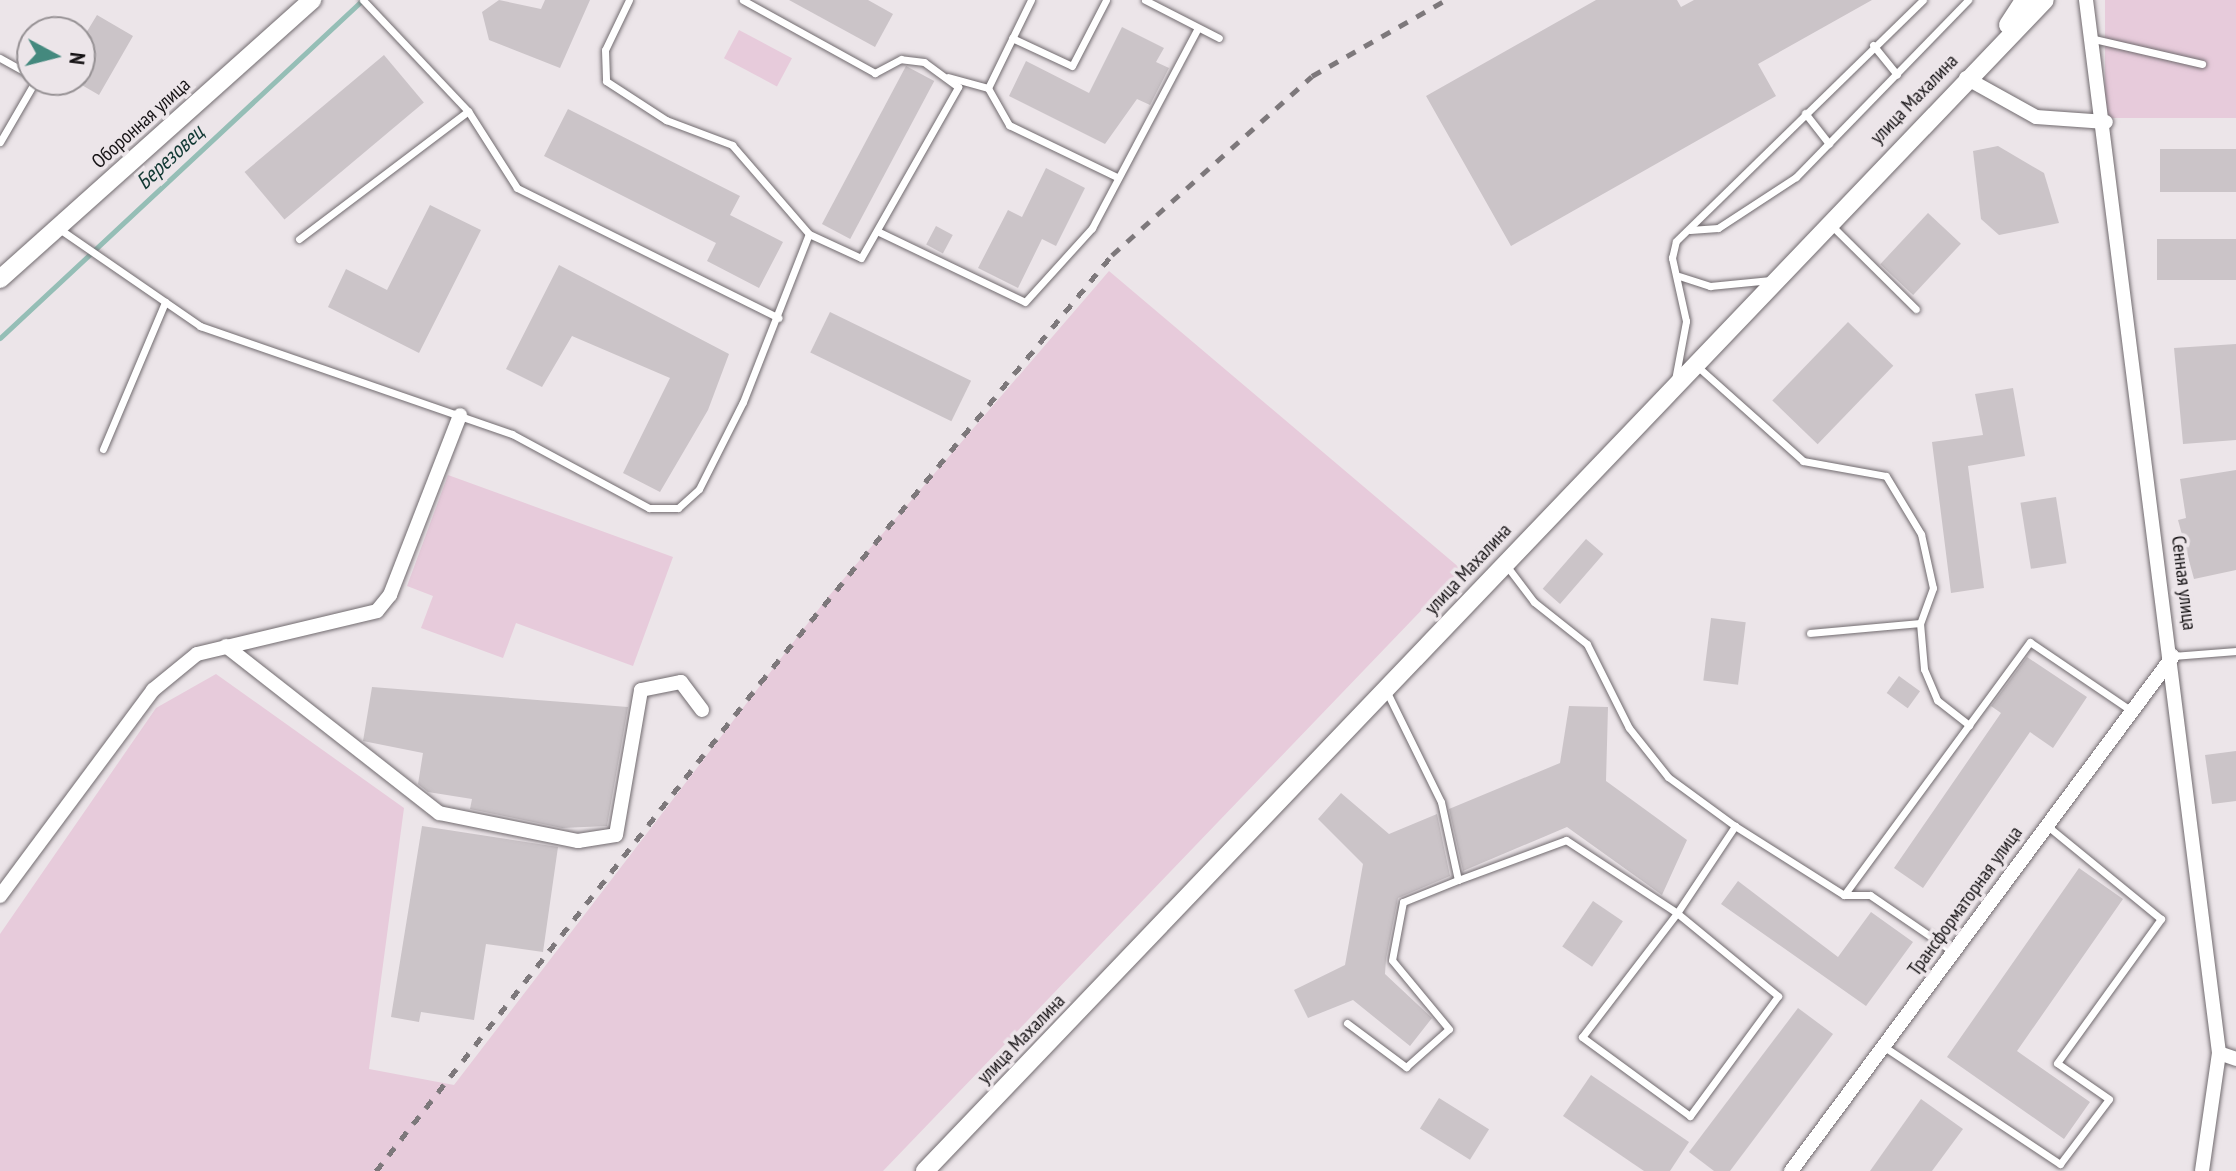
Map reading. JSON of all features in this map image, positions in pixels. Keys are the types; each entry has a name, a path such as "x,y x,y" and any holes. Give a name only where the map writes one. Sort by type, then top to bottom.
{"street":[{"name":"Оборонная улица","path":"0,279 312,0"},
{"path":"1995,45 2024,0"},
{"name":"улица Махалина","path":"925,1171 1995,45 2045,0"},
{"name":"Сенная улица","path":"2086,0 2106,122 2219,1053 2202,1171"},
{"path":"1966,78 2036,117 2106,122"},
{"path":"0,896 153,690 197,654 377,611 390,595 460,415"},
{"path":"226,646 439,813 578,841 616,835 641,690 681,682 702,710"},
{"name":"Трансформаторная улица","path":"1791,1171 2173,656"},
{"path":"2219,1053 2236,1059"}],"lane":[{"path":"363,0 468,111 517,188 779,318"},
{"path":"629,0 605,50 606,81 666,120 732,145 809,234 861,258 958,87 924,62 901,59 875,73 743,0"},
{"path":"988,88 1031,0"},
{"path":"1012,38 1072,66 1106,0"},
{"path":"1145,0 1219,38"},
{"path":"1675,383 1686,321 1673,248 1873,45 1923,0"},
{"path":"1690,230 1718,228 1768,200 1829,144 1968,0"},
{"path":"877,231 1025,302 1092,228 1198,28"},
{"path":"2094,39 2202,64"},
{"path":"1873,45 1897,75"},
{"path":"945,77 988,88 1009,125 1117,177"},
{"path":"0,142 24,96"},
{"path":"299,239 468,111"},
{"path":"1805,113 1829,144"},
{"path":"1828,222 1916,309"},
{"path":"58,228 200,326 512,434 649,508 678,508 699,489 779,318 809,234"},
{"path":"1679,276 1710,286 1773,279"},
{"path":"103,449 165,302"},
{"path":"1693,363 1803,461 1886,476 1921,534 1933,588 1920,623 1924,669 1937,700 1969,725"},
{"path":"1504,563 1534,602 1587,644 1629,728 1668,777 1735,826 1844,895 1870,895 1952,951"},
{"path":"1810,633 1920,623"},
{"path":"1844,895 2030,642 2130,710"},
{"path":"2173,656 2236,651"},
{"path":"1385,689 1441,802 1458,880"},
{"path":"1883,1046 2060,1164 2109,1099 2057,1063 2161,919 2045,825"},
{"path":"1347,1023 1406,1067 1430,1053 1449,1029 1392,960 1403,902 1566,840 1677,913 1778,996 1690,1116 1582,1037 1677,913 1735,826"}],"shaded area":[{"path":"2105,0 2236,0 2236,118 2105,118"},
{"path":"739,30 792,58 777,86 724,58"},
{"path":"1109,271 1461,569 883,1171 0,1171 0,934 156,708 216,674 404,808 369,1069 454,1085 828,597"},
{"path":"448,475 673,557 633,666 516,623 503,658 421,628 433,596 407,586"}],"building":[{"path":"499,0 541,9 545,0 590,0 560,68 489,40 482,12"},
{"path":"789,0 868,0 893,14 875,47"},
{"path":"1596,0 1677,0 1681,7 1694,0 1872,0 1758,64 1776,96 1511,246 1426,96"},
{"path":"96,17 133,36 99,95 96,93"},
{"path":"1122,27 1164,48 1156,62 1169,68 1150,105 1137,99 1105,144 1009,96 1026,61 1089,93"},
{"path":"384,55 424,102 284,219 245,172"},
{"path":"906,66 934,81 850,239 822,224"},
{"path":"568,109 740,196 730,215 783,242 759,288 707,261 716,243 544,156"},
{"path":"1998,146 2044,173 2059,223 1999,235 1981,219 1973,151"},
{"path":"2160,149 2236,149 2236,192 2160,192"},
{"path":"1046,168 1085,188 1056,246 1042,239 1018,288 978,268 1008,210 1022,217"},
{"path":"430,205 481,230 419,353 328,307 346,269 387,290"},
{"path":"1928,213 1961,244 1913,295 1880,264"},
{"path":"936,226 953,235 943,253 926,245"},
{"path":"2157,239 2236,239 2236,280 2157,280"},
{"path":"559,265 729,354 708,410 660,492 623,473 670,378 572,336 542,387 506,369"},
{"path":"830,312 971,381 951,421 810,352"},
{"path":"1848,322 1893,366 1818,444 1772,400"},
{"path":"2236,344 2236,440 2183,444 2174,348"},
{"path":"2013,388 2025,456 1968,466 1984,588 1951,593 1932,442 1983,435 1975,394"},
{"path":"2236,470 2236,570 2194,579 2178,520 2186,518 2180,479"},
{"path":"2056,497 2066,563 2031,569 2020,503"},
{"path":"1586,539 1603,554 1560,604 1543,589"},
{"path":"1711,618 1746,622 1738,685 1703,681"},
{"path":"2027,657 2087,697 2053,748 2030,732 1923,888 1894,868 2001,713 1991,706"},
{"path":"1899,676 1920,691 1908,708 1887,693"},
{"path":"372,687 628,707 607,826 562,828 470,809 472,799 428,792 418,784 423,753 363,741"},
{"path":"1569,706 1608,707 1606,781 1687,840 1662,895 1567,827 1463,871 1449,809 1560,763"},
{"path":"2236,751 2236,801 2212,804 2205,755"},
{"path":"1341,793 1389,834 1437,814 1450,876 1398,898 1386,959 1385,974 1432,1018 1410,1046 1353,1000 1308,1018 1294,990 1345,965 1363,864 1318,819"},
{"path":"422,826 558,847 543,952 486,944 474,1020 421,1012 419,1022 391,1017"},
{"path":"2079,868 2123,899 2017,1051 2090,1102 2064,1139 1947,1057"},
{"path":"1738,881 1838,957 1871,912 1913,942 1866,1006 1721,904"},
{"path":"1593,901 1623,921 1592,967 1562,947"},
{"path":"1798,1008 1833,1034 1730,1171 1714,1171 1689,1152"},
{"path":"1591,1075 1689,1142 1670,1171 1644,1171 1563,1116"},
{"path":"1439,1098 1489,1129 1470,1160 1420,1129"},
{"path":"1921,1099 1963,1129 1932,1171 1870,1171"}],"waterway":[{"name":"Березовец","path":"0,338 363,0"}],"railway":[{"path":"376,1171 760,683 1112,255 1312,76 1446,0"}]}
